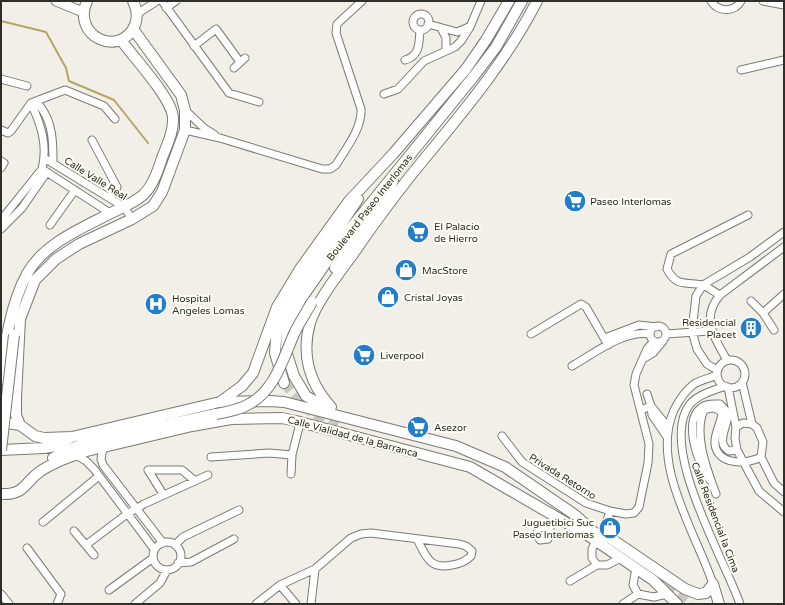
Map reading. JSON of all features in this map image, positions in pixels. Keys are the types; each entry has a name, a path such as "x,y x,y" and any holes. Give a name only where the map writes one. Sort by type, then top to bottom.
{"main road":[{"path":"87,1 83,12 84,23 94,36 109,42 121,40 133,29 137,14 133,1"},
{"name":"Boulevard Paseo Interlomas","path":"220,402 242,386 253,373 277,307 300,269 349,201 372,177 466,69 486,40 509,1"},
{"name":"Boulevard Paseo Interlomas","path":"339,421 306,396 294,376 286,351 287,327 301,299 346,234 496,47 522,1"},
{"path":"461,465 432,452 339,421 321,396 312,380 307,360 310,322 327,291 366,235 429,152 476,94 510,47 537,1"},
{"path":"72,437 56,446 1,450 14,336 35,280 56,259 79,244 132,218 152,206 162,192 185,130 185,110 181,96 133,29"},
{"path":"1,379 5,349 14,307 27,273 48,248 73,232 124,207 143,195 160,166 172,129 173,118 171,108 164,96 121,40"},
{"path":"38,473 52,459 75,447 93,441 233,410 251,403 269,388 281,366 295,333 312,302 354,238 382,202 418,161 429,152"},
{"path":"382,202 401,164"},
{"path":"284,383 275,353 277,328 288,304 372,177"},
{"path":"20,319 16,398 16,414 20,425"},
{"path":"1,395 8,400 16,398"},
{"path":"269,418 274,417 277,413 277,408 274,403 270,401"},
{"name":"Calle Vialidad de la Barranca","path":"1,422 20,425 35,436 44,438 72,437 220,402 270,401 284,402 339,421 456,446 505,467 575,515 596,536 653,580 677,604"},
{"name":"Calle Vialidad de la Barranca","path":"1,494 8,494 19,490 29,483 38,473 76,455 200,424 231,419 282,418 470,467 553,520 596,536"},
{"path":"596,536 610,538 686,590 698,594 706,593 714,584"},
{"path":"714,584 719,604"}],"street":[{"path":"56,1 83,12"},
{"path":"137,14 157,1"},
{"path":"162,1 229,93 260,102"},
{"path":"166,8 176,1"},
{"path":"185,130 220,138 322,169 330,169 336,165 362,118 361,108 336,33 337,24 362,1"},
{"path":"384,94 398,89 424,61 455,47 470,27 481,1"},
{"path":"711,1 717,8 723,10 735,8 741,1"},
{"path":"763,1 784,5"},
{"path":"417,15 425,16 428,20 428,24 425,29 420,30 415,28 413,24 417,15"},
{"path":"428,24 457,32 470,27"},
{"path":"441,28 446,38 446,50"},
{"path":"194,46 216,29 243,60 234,68"},
{"path":"405,60 415,55 418,50 420,30"},
{"path":"741,70 784,60"},
{"path":"1,79 27,86"},
{"path":"1,130 8,133 31,103 62,90 67,90 104,106 115,119"},
{"path":"1,229 22,208 44,170 44,143 40,124 31,103"},
{"path":"31,103 40,106 49,122 53,141 53,162"},
{"path":"185,110 204,128 220,138"},
{"path":"92,140 117,187 116,191 108,197"},
{"name":"Calle Valle Real","path":"44,158 53,162 124,207 132,218"},
{"path":"1,161 4,163 1,168"},
{"path":"1,220 44,170"},
{"name":"Calle Valle Real","path":"44,170 110,213"},
{"path":"50,225 75,190"},
{"path":"720,295 703,285 686,284 672,278 667,269 671,254 748,215"},
{"path":"742,382 736,386 727,387 719,382 717,373 707,364 697,349 692,332 696,296 703,285 750,257 784,232"},
{"path":"727,360 710,331 714,302 720,295 784,247"},
{"path":"763,313 784,294"},
{"path":"751,301 763,313 774,330"},
{"path":"531,334 581,304 586,307 606,342"},
{"path":"572,366 606,342 642,325 661,327 666,336"},
{"path":"650,334 652,329 656,327"},
{"path":"633,330 650,334 654,341 658,342 666,336 710,331"},
{"path":"643,359 654,354 666,336"},
{"name":"Privada Retorno","path":"502,436 522,462 586,503 610,512 626,514 634,513 640,507 648,463 649,444 634,385 636,374 647,349 654,341"},
{"path":"714,584 680,502 667,455 668,427 680,398 695,384 717,373 721,364 727,360 736,361 743,367 744,373 742,382 752,424"},
{"path":"727,387 736,427 735,438 737,450 759,491 784,512"},
{"name":"Calle Residencial la Cima","path":"727,387 703,394 690,404 681,429 681,444 683,459 694,494 740,604"},
{"path":"647,394 652,414 667,436"},
{"path":"711,482 704,473 692,439 697,413 702,406 720,404 728,413 728,422 722,438 723,445 729,451 737,450"},
{"path":"651,406 668,427"},
{"path":"641,410 651,406"},
{"path":"716,494 711,482 700,440 701,416 704,410 711,407 717,408 722,413 715,438 715,446 720,455 732,462 752,461 761,457"},
{"path":"291,474 292,455 300,423"},
{"path":"736,427 743,423 752,424 757,428 763,442 761,457 774,483 784,492"},
{"path":"103,448 101,459 103,465 163,542"},
{"path":"211,457 269,453 292,455"},
{"path":"76,455 90,465 154,549 153,558 158,567 167,570 178,564 191,562 234,539"},
{"path":"163,494 148,470 182,470 195,481"},
{"path":"86,545 136,508 163,494 208,475"},
{"path":"43,522 99,476"},
{"path":"175,545 183,537 239,510"},
{"path":"597,565 592,558 592,549 596,536 605,527 610,512"},
{"path":"553,520 548,539 540,540 537,535 538,529 553,520"},
{"path":"74,531 94,555"},
{"path":"256,604 280,585 315,568 351,538 361,534 371,533 417,539 466,546 472,550 471,556 468,560 458,564 443,567 435,565 426,558 417,539"},
{"path":"154,549 163,542 169,542 175,545 180,554 178,564"},
{"path":"27,548 61,594 57,604"},
{"path":"570,581 597,565 607,564 620,554"},
{"path":"109,590 153,558"},
{"path":"310,604 315,568"},
{"path":"636,568 633,585 638,594"},
{"path":"135,604 160,583 167,570"},
{"path":"280,585 296,604"},
{"path":"1,594 9,604"},
{"path":"623,604 638,594 654,597 667,594"}],"waterway":[{"path":"1,21 46,32 66,68 69,81 114,100 148,143"}],"tunnel":[{"path":"284,383 302,404 314,414 339,426"},
{"path":"618,550 649,570 690,604"}],"place":[{"name":"Paseo Interlomas","path":"575,201"},
{"name":"El Palacio de Hierro","path":"418,232"},
{"name":"MacStore","path":"406,270"},
{"name":"Cristal Joyas","path":"388,297"},
{"name":"Hospital Angeles Lomas","path":"156,304"},
{"name":"Residencial Placet","path":"751,328"},
{"name":"Liverpool","path":"364,355"},
{"name":"Asezor","path":"418,427"},
{"name":"Juguetibici Suc Paseo Interlomas","path":"610,528"}]}
